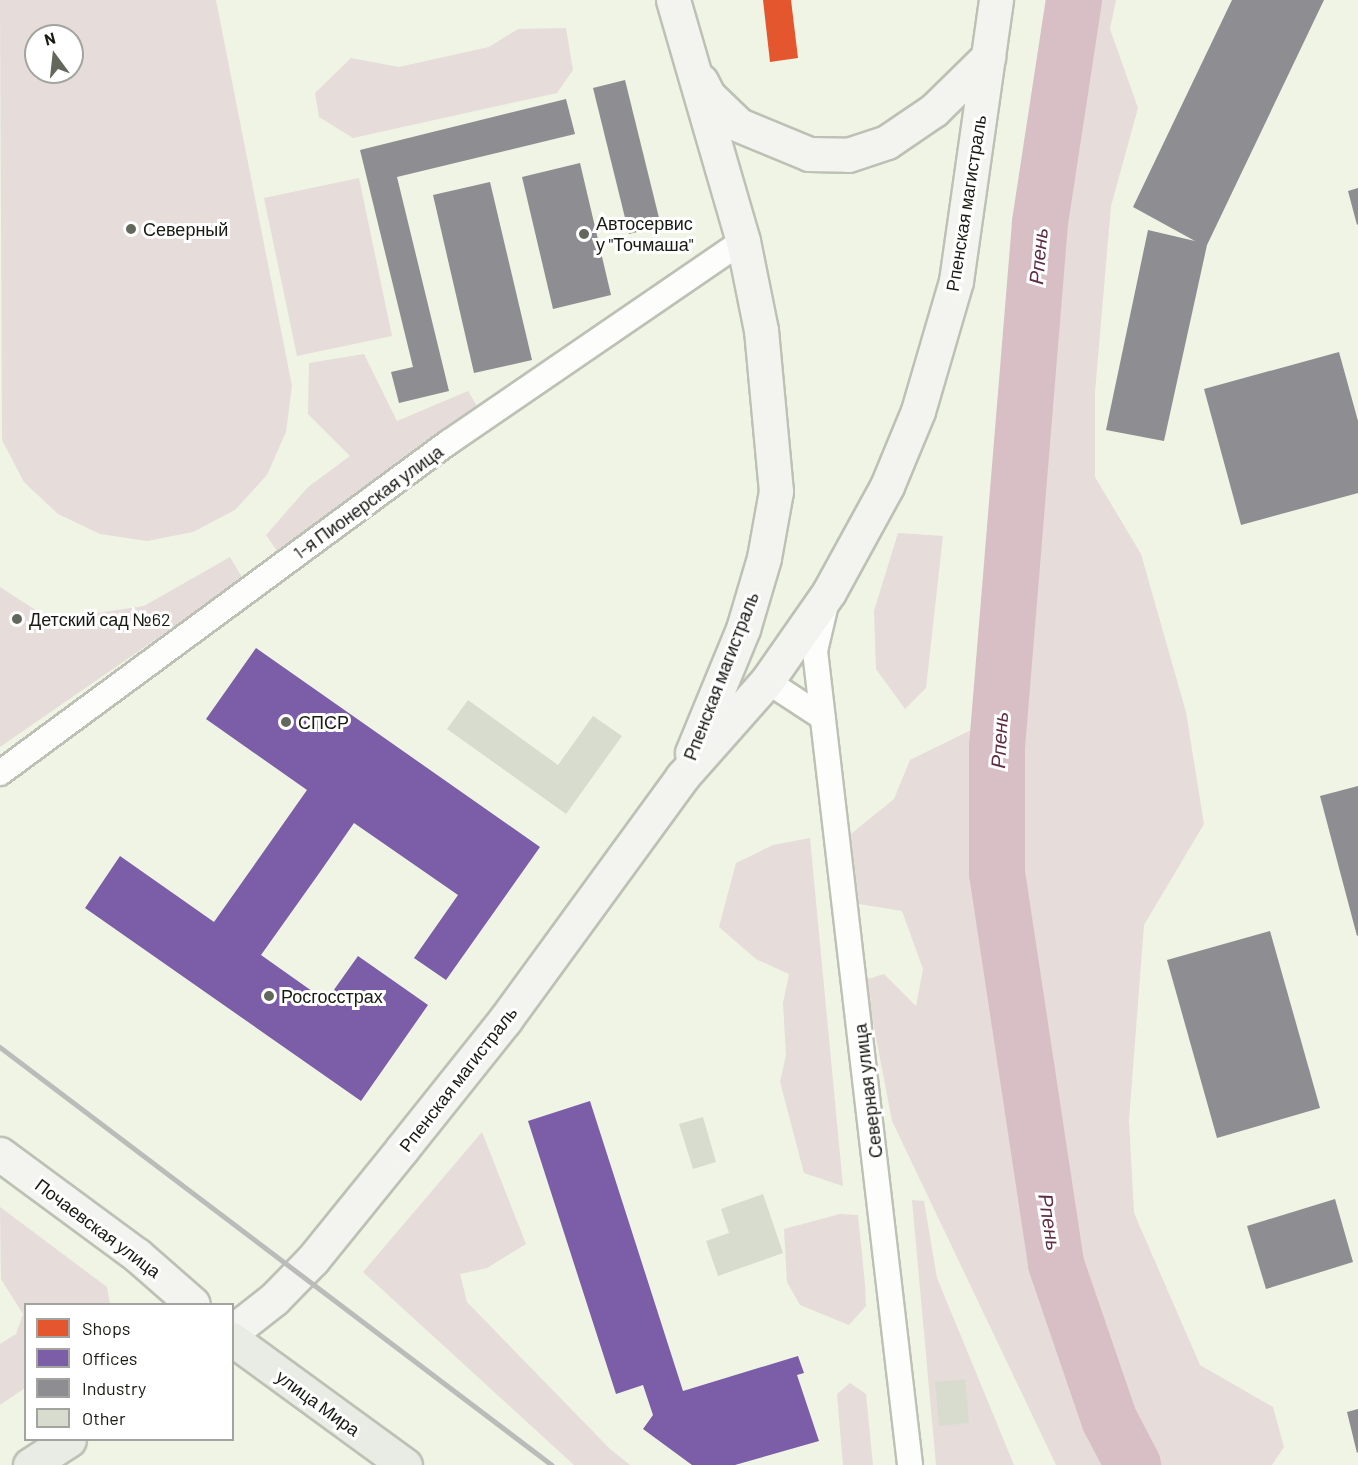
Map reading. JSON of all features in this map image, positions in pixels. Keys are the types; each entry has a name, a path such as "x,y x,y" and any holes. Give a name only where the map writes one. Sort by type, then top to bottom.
{"main road":[{"name":"Рпенская магистраль","path":"672,0 743,242 762,330 776,491 764,558 743,629 682,777"},
{"name":"Рпенская магистраль","path":"234,1330 274,1299 313,1259 402,1149 505,1020 682,777 767,681 829,592 887,486 922,400 956,281 996,0"},
{"name":"Рпенская магистраль","path":"685,47 708,95 739,125 809,154 848,155 887,142 934,110 988,57"},
{"name":"Почаевская улица","path":"0,1154 137,1255 191,1303"},
{"name":"улица Мира","path":"234,1340 405,1465"},
{"path":"30,1465 67,1441"}],"street":[{"name":"1-я Пионерская улица","path":"0,773 449,442 743,242"},
{"name":"Северная улица","path":"829,592 815,651 910,1465"},
{"path":"767,681 822,717"}],"shaded area":[{"name":"Северный","path":"0,0 216,0 292,386 286,432 267,475 235,510 193,532 147,541 100,534 58,514 24,482 2,440"},
{"path":"1089,0 1116,0 1110,29 1138,108 1111,206 1095,392 1095,477 1141,554 1186,712 1204,824 1144,925 1129,1120 1134,1213 1200,1365 1273,1407 1284,1447 1272,1465 1056,1465 892,1121 865,980 884,974 916,1006 923,969 902,911 859,904 851,834 894,799 910,760 1016,708 1018,578 1039,421 1057,200"},
{"path":"566,28 573,70 557,93 353,138 319,117 315,93 351,58 399,67 489,47 518,29"},
{"path":"359,178 392,336 297,356 264,198"},
{"path":"364,354 397,421 468,391 481,413 279,554 266,535 308,487 350,456 308,414 309,363"},
{"path":"898,533 943,536 926,688 905,709 876,669 874,611"},
{"path":"230,557 243,579 0,747 0,587 51,620 144,606"},
{"path":"810,838 843,1186 804,1173 780,1082 786,1055 783,1003 789,974 756,959 719,927 736,863 773,845"},
{"path":"482,1132 526,1244 487,1268 460,1274 467,1302 610,1449 630,1465 574,1465 363,1272"},
{"path":"912,1200 924,1201 937,1278 1014,1465 936,1465"},
{"path":"0,1207 107,1287 110,1303 24,1303 24,1389 0,1405 0,1344 16,1334 23,1314 1,1279"},
{"path":"840,1214 858,1215 865,1284 866,1306 849,1325 800,1305 787,1282 784,1229"},
{"path":"850,1383 866,1394 873,1465 843,1465 837,1394"}],"building: Shops":[{"path":"763,0 791,0 798,58 770,62"}],"building: Offices":[{"path":"256,648 540,847 446,980 414,958 458,895 354,823 261,955 326,1001 358,956 428,1005 361,1101 85,908 120,856 214,922 307,790 206,719"},
{"path":"590,1101 683,1391 798,1356 804,1373 797,1375 819,1441 735,1465 692,1465 643,1429 653,1415 643,1385 616,1394 528,1121"}],"building: Industry":[{"path":"1232,0 1324,0 1207,245 1164,441 1106,430 1148,230 1195,241 1133,207"},
{"path":"625,80 661,226 629,234 593,88"},
{"path":"566,99 575,134 397,177 449,391 399,403 391,372 413,367 360,150"},
{"path":"580,163 611,295 553,309 522,177"},
{"path":"490,182 532,360 474,373 433,195"},
{"path":"1358,188 1358,224 1357,225 1348,191"},
{"path":"1339,352 1358,421 1358,493 1241,525 1204,389"},
{"path":"1358,786 1358,935 1357,936 1320,796"},
{"path":"1270,931 1320,1108 1217,1138 1167,960"},
{"path":"1335,1199 1353,1262 1266,1289 1247,1226"},
{"path":"1358,1409 1358,1452 1357,1453 1347,1412"}],"building: Other":[{"path":"468,700 558,765 593,716 622,736 566,814 447,729"},
{"path":"703,1117 716,1162 693,1169 679,1124"},
{"path":"763,1194 783,1253 718,1276 706,1241 729,1233 721,1209"},
{"path":"965,1379 969,1423 939,1426 935,1382"}],"waterway":[{"name":"Рпень","path":"1074,0 1040,223 997,747 997,873 1056,1264 1109,1419 1133,1465"}],"railway":[{"path":"0,1047 552,1465"}],"place":[{"name":"Северный","path":"131,229"},
{"name":"Автосервис у \"Точмаша\"","path":"584,234"},
{"name":"Детский сад №62","path":"17,619"},
{"name":"СПСР","path":"286,722"},
{"name":"Росгосстрах","path":"269,996"}]}
